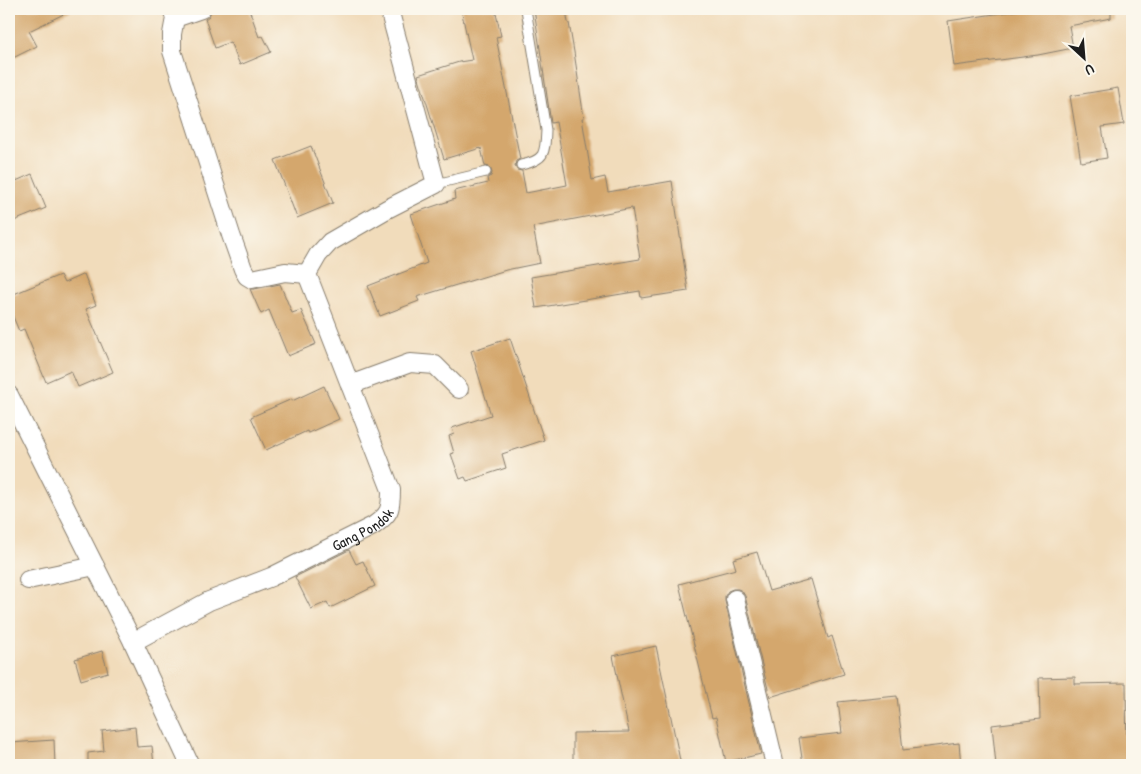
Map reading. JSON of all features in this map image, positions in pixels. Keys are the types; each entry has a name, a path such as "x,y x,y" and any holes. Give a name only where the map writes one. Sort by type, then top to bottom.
{"street":[{"path":"201,9 174,14 172,50 243,269 247,276 252,279 285,272 307,274 318,255 330,242 387,209 436,184 389,9"},
{"name":"Gang Pondok","path":"133,642 210,601 271,577 373,526 384,518 391,506 391,490 307,274"},
{"path":"350,385 410,363 436,365 458,389"},
{"path":"9,395 133,642 190,765"},
{"path":"28,580 95,566"},
{"path":"735,599 775,765"}],"lane":[{"path":"521,165 535,162 542,157 546,146 546,130 526,9"},
{"path":"436,184 486,172"}],"building":[{"path":"9,9 74,9 29,31 37,46 9,60"},
{"path":"218,9 249,9 259,37 263,36 271,52 240,65 230,42 215,48 205,19 211,11"},
{"path":"461,9 495,9 501,36 496,37 520,159 516,161 515,166 517,170 522,171 526,193 567,185 556,122 551,123 534,9 566,9 592,180 605,177 608,192 672,181 688,291 641,298 640,291 536,308 531,277 640,259 632,208 533,227 540,263 506,270 417,297 419,301 380,316 368,286 427,263 411,214 455,199 454,191 488,183 487,178 492,173 490,167 485,166 481,148 444,159 418,75 459,62 472,60"},
{"path":"1028,9 1111,9 1111,18 1069,26 1073,48 1038,55 954,66 948,21"},
{"path":"1118,88 1124,124 1102,127 1107,158 1081,162 1070,96"},
{"path":"311,146 333,203 297,218 275,160"},
{"path":"32,174 46,208 9,223 9,184"},
{"path":"84,274 96,305 86,309 113,372 78,387 71,371 46,382 24,329 19,331 9,307 9,296 60,275 64,283"},
{"path":"280,284 292,313 301,310 316,344 288,356 269,310 261,314 250,289"},
{"path":"510,338 544,440 502,454 506,468 467,481 465,477 460,479 451,454 454,453 449,436 454,434 452,428 491,415 471,351"},
{"path":"324,386 339,419 266,450 251,417"},
{"path":"349,550 356,564 363,561 375,586 330,608 327,602 311,609 295,577"},
{"path":"757,552 769,591 811,579 828,638 832,636 844,674 770,697 745,596 738,589 728,591 725,601 761,754 726,762 716,717 712,718 679,584 736,569 733,559"},
{"path":"656,646 681,765 573,765 573,733 629,732 613,656"},
{"path":"102,651 108,672 81,680 75,659"},
{"path":"1075,677 1075,684 1126,683 1127,765 996,765 992,725 1040,719 1039,678"},
{"path":"897,696 903,750 959,743 961,765 803,765 799,738 842,733 838,702"},
{"path":"135,727 137,747 152,746 154,765 88,765 88,753 104,751 102,731"},
{"path":"54,740 55,765 10,765 9,743"}]}
